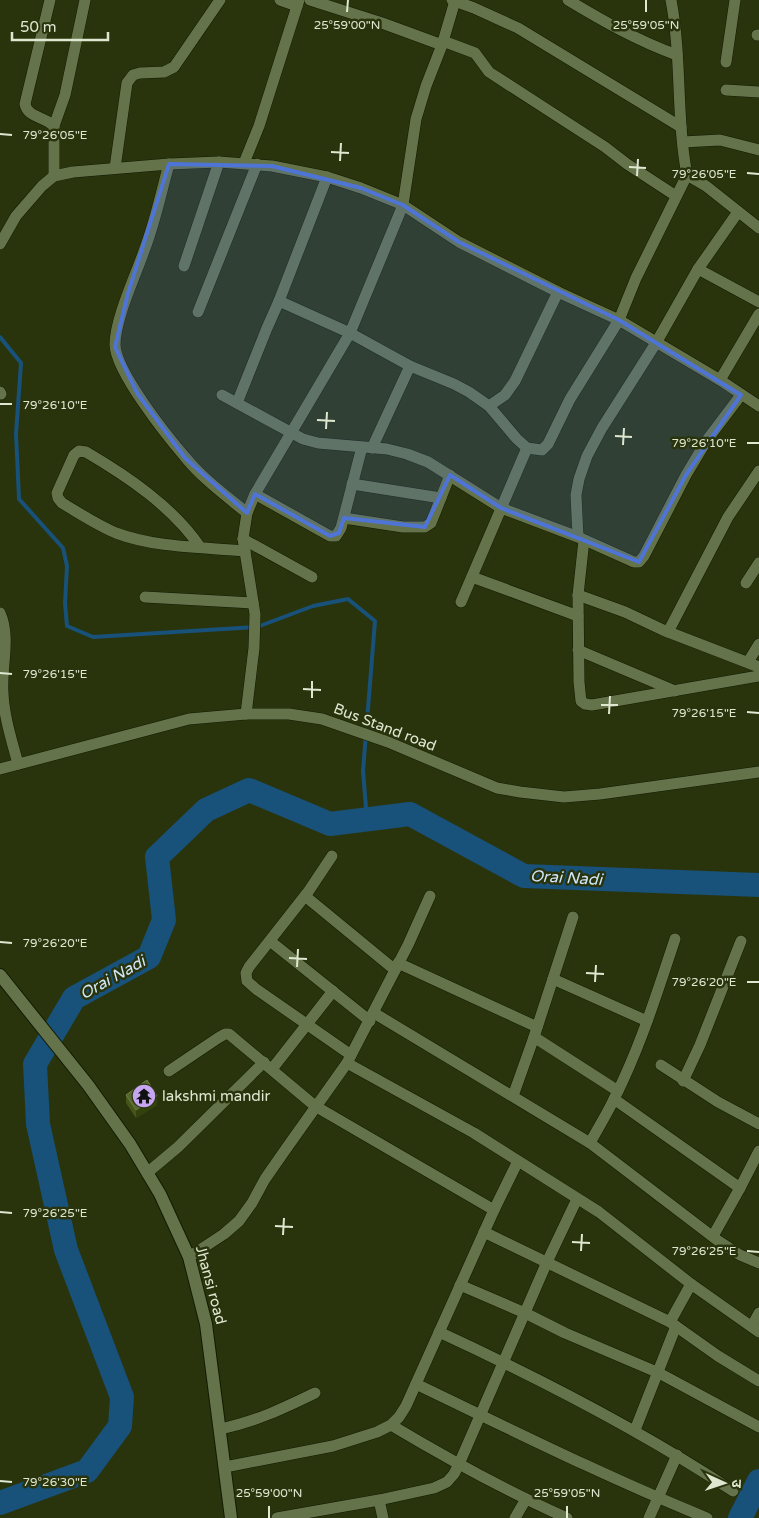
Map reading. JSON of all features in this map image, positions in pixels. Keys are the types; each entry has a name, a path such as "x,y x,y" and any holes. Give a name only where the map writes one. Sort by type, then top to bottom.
{"street":[{"path":"50,0 26,109 30,113 50,121 54,126"},
{"path":"54,176 54,126 65,95 85,0"},
{"path":"114,168 127,83 133,75 164,72 174,67 220,0"},
{"path":"244,163 259,126 298,3 280,0"},
{"path":"310,0 475,53 489,72 605,147 676,196"},
{"path":"568,0 638,40 677,55"},
{"path":"279,301 350,332 410,366 454,384 489,406 527,448 542,450 548,444 570,399 619,320 636,278 687,175 681,127 676,25 671,0"},
{"path":"726,62 734,0"},
{"path":"246,714 254,648 254,609 243,538 247,513 255,494 350,332 403,205 416,119 442,43 453,1 474,8 518,28 681,127"},
{"path":"726,90 759,92"},
{"path":"683,142 720,140 759,150"},
{"path":"184,266 219,162"},
{"path":"0,244 4,224 22,209 42,186 54,176 73,172 219,162 257,164 327,177 403,205 459,242 558,292 619,320 720,380 759,406"},
{"path":"169,164 145,250 128,293 116,334 115,347 121,364 137,393 185,458 215,488 247,513"},
{"path":"198,312 257,164"},
{"path":"687,175 706,186 759,228"},
{"path":"237,403 327,177"},
{"path":"738,212 698,269 656,343 602,428 587,456 579,479 576,495 581,539 578,595 580,694 581,701 592,705 759,676"},
{"path":"698,269 759,302"},
{"path":"489,406 505,395 515,380 558,292"},
{"path":"720,380 754,334 759,314"},
{"path":"255,494 330,536 336,536 339,533 344,518 352,484 367,448 410,366"},
{"path":"222,396 303,439 318,443 387,449 428,462 501,508 581,539 626,559 639,562 707,440 741,395"},
{"path":"461,602 527,448"},
{"path":"200,547 189,530 133,482 86,452 79,451 74,455 57,493 62,504 114,532 136,539 200,547 245,551"},
{"path":"668,632 728,517 759,472"},
{"path":"344,518 403,527 425,527 430,523 450,476"},
{"path":"352,484 441,498"},
{"path":"243,538 312,576"},
{"path":"746,583 759,563"},
{"path":"472,577 578,616"},
{"path":"578,595 625,612 668,632 759,667"},
{"path":"145,597 254,609"},
{"path":"0,613 5,631 2,673 5,712 18,764"},
{"path":"748,662 759,644"},
{"path":"578,650 675,691"},
{"name":"Bus Stand road","path":"0,769 189,719 246,714 289,714 322,719 388,742 497,788 520,792 564,797 600,794 759,772"},
{"path":"332,856 305,896 249,967 246,973 247,981 306,1024 349,1059 474,1133 599,1212 691,1284 755,1329 759,1313"},
{"path":"305,896 397,967 536,1032 740,1188"},
{"path":"189,1257 240,1221 315,1106 349,1059 397,967 430,896"},
{"path":"513,1096 573,917"},
{"path":"590,1142 616,1095 647,1021 675,939"},
{"path":"270,941 333,991 372,1017 513,1096 590,1142 713,1236 740,1255 759,1264"},
{"path":"683,1080 707,1027 741,941"},
{"name":"Jhansi road","path":"0,976 88,1085 130,1144 160,1194 189,1257 206,1324 232,1518"},
{"path":"553,979 647,1021"},
{"path":"147,1173 268,1066 333,991"},
{"path":"169,1071 225,1034 229,1034 315,1106 494,1210"},
{"path":"661,1065 718,1102 759,1124"},
{"path":"713,1236 759,1151"},
{"path":"225,1467 333,1446 377,1432 391,1425 406,1406 518,1161"},
{"path":"277,1518 379,1500 434,1488 447,1482 459,1464 546,1262 577,1199"},
{"path":"484,1232 673,1324 718,1356 759,1381"},
{"path":"635,1430 659,1373 673,1324 691,1284"},
{"path":"460,1285 659,1373 759,1428"},
{"path":"439,1332 504,1362 635,1430 734,1491"},
{"path":"416,1384 707,1518"},
{"path":"220,1429 245,1424 271,1414 315,1392"},
{"path":"391,1425 459,1464 567,1518"},
{"path":"649,1518 677,1455"},
{"path":"515,1518 526,1499"},
{"path":"379,1500 383,1518"}],"highlighted area":[{"path":"169,164 272,166 361,188 403,205 459,242 619,320 741,395 686,475 639,562 501,508 450,475 425,527 344,518 339,533 330,536 255,494 247,513 185,458 137,393 115,347 128,293"}],"building":[{"path":"147,1080 157,1096 136,1110 126,1095"}],"waterway":[{"path":"0,337 21,363 16,434 19,499 63,548 67,566 65,603 67,626 93,637 257,627 313,606 348,599 375,621 363,771 367,820"},
{"name":"Orai Nadi","path":"0,1503 87,1471 120,1426 122,1397 66,1250 38,1124 35,1064 74,998 149,957 164,920 157,857 206,810 249,790 330,824 410,814 524,876 759,885"},
{"name":"Orai Nadi","path":"740,1518 759,1481"}],"place":[{"name":"lakshmi mandir","path":"144,1096"}]}
